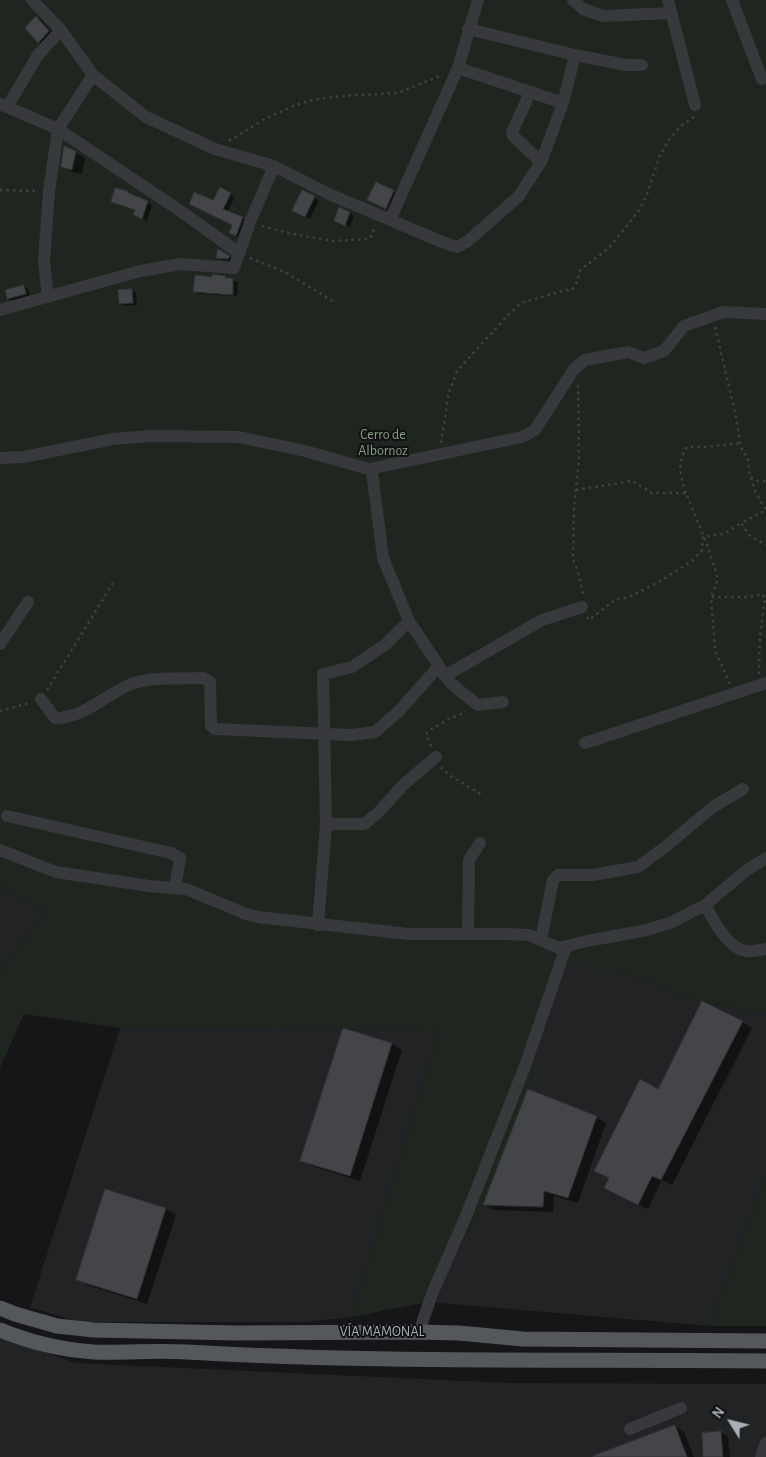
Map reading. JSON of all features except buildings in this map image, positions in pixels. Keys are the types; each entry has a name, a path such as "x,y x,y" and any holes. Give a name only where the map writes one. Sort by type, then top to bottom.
{"main road":[{"name":"VÍA MAMONAL","path":"0,1308 57,1326 94,1330 237,1333 419,1332 459,1333 523,1339 766,1341"},
{"name":"VÍA MAMONAL","path":"0,1330 12,1336 93,1352 172,1351 242,1355 568,1361 766,1361"}],"street":[{"path":"32,0 61,30 93,75 146,117 215,149 274,166 329,194 457,247 468,242 518,197 541,162 563,103 575,55"},
{"path":"390,220 458,68 478,0"},
{"path":"573,0 584,9 603,16 671,13"},
{"path":"668,0 695,105"},
{"path":"732,0 762,79"},
{"path":"61,30 38,55 3,105 58,129 179,210 239,253"},
{"path":"468,30 575,55 626,65 642,65"},
{"path":"458,68 563,103"},
{"path":"48,297 44,261 49,191 58,129 93,75"},
{"path":"530,93 512,132 513,136 541,162"},
{"path":"0,310 131,273 181,264 232,269 236,266 250,222 274,166"},
{"path":"0,458 24,456 113,439 152,436 239,437 372,470 522,437 535,430 574,369 585,360 628,352 644,358 664,351 684,326 723,312 766,314"},
{"path":"372,470 383,558 409,621 442,671 462,693 478,705 502,702"},
{"path":"0,644 28,602"},
{"path":"41,700 55,718 63,718 83,711 129,686 154,679 203,678 210,682 211,726 215,729 351,735 375,732 442,671 542,620 582,607"},
{"path":"318,925 326,824 323,674 352,667 385,645 409,621"},
{"path":"585,743 763,685"},
{"path":"326,824 364,824 378,813 403,785 436,757"},
{"path":"541,940 552,880 558,875 593,875 638,867 713,807 743,789"},
{"path":"8,816 171,853 180,858 175,888"},
{"path":"468,934 469,860 480,843"},
{"path":"0,850 56,872 149,886 186,889 246,914 258,917 409,934 529,935 559,948 648,930 672,922 705,905 747,870 766,858"},
{"path":"705,905 717,927 735,948 746,951 766,949"},
{"path":"419,1332 432,1294 466,1216 525,1066 566,947"},
{"path":"630,1429 682,1408"},
{"path":"761,1457 766,1442"}],"path":[{"path":"215,149 263,120 295,105 318,99 343,96 398,93 458,68"},
{"path":"439,454 450,392 457,371 521,303 572,290 575,287 580,270 609,248 640,209 660,155 668,141 681,126 694,118 695,105"},
{"path":"0,190 49,191"},
{"path":"250,222 288,233 333,242 368,239 372,236 377,214"},
{"path":"239,253 285,272 334,302"},
{"path":"703,537 724,534 766,510 755,491 750,477 748,458 743,452 740,443 736,416 712,316"},
{"path":"574,369 578,388 579,461 574,507 573,559 580,578 583,595 582,607 589,620 616,599 627,598 657,583 692,560 702,550 703,537"},
{"path":"735,694 715,650 711,597 718,579 686,493 679,468 682,453 687,447 740,443"},
{"path":"750,477 758,481 766,481"},
{"path":"576,490 632,481 652,493 686,493"},
{"path":"741,524 750,536 766,545"},
{"path":"0,711 41,700 113,583"},
{"path":"711,597 748,598 762,594 765,597 760,635 763,685"},
{"path":"478,705 428,731 426,735 440,766 449,775 483,797"}],"shaded area":[{"path":"0,886 45,913 0,972"},
{"path":"557,959 647,979 678,997 766,1013 766,1175 710,1326 428,1302 483,1205"},
{"path":"120,1028 439,1030 352,1317 305,1322 79,1322 30,1307"},
{"path":"0,1337 76,1363 508,1383 766,1384 766,1457 0,1457"}],"green space":[{"name":"Cerro de Albornoz","path":"0,0 766,0 766,1013 678,997 647,979 557,960 528,1089 483,1205 428,1302 352,1317 439,1030 120,1028 24,1014 0,1068 0,972 45,913 0,886"},
{"path":"766,1175 766,1326 710,1326"}]}
